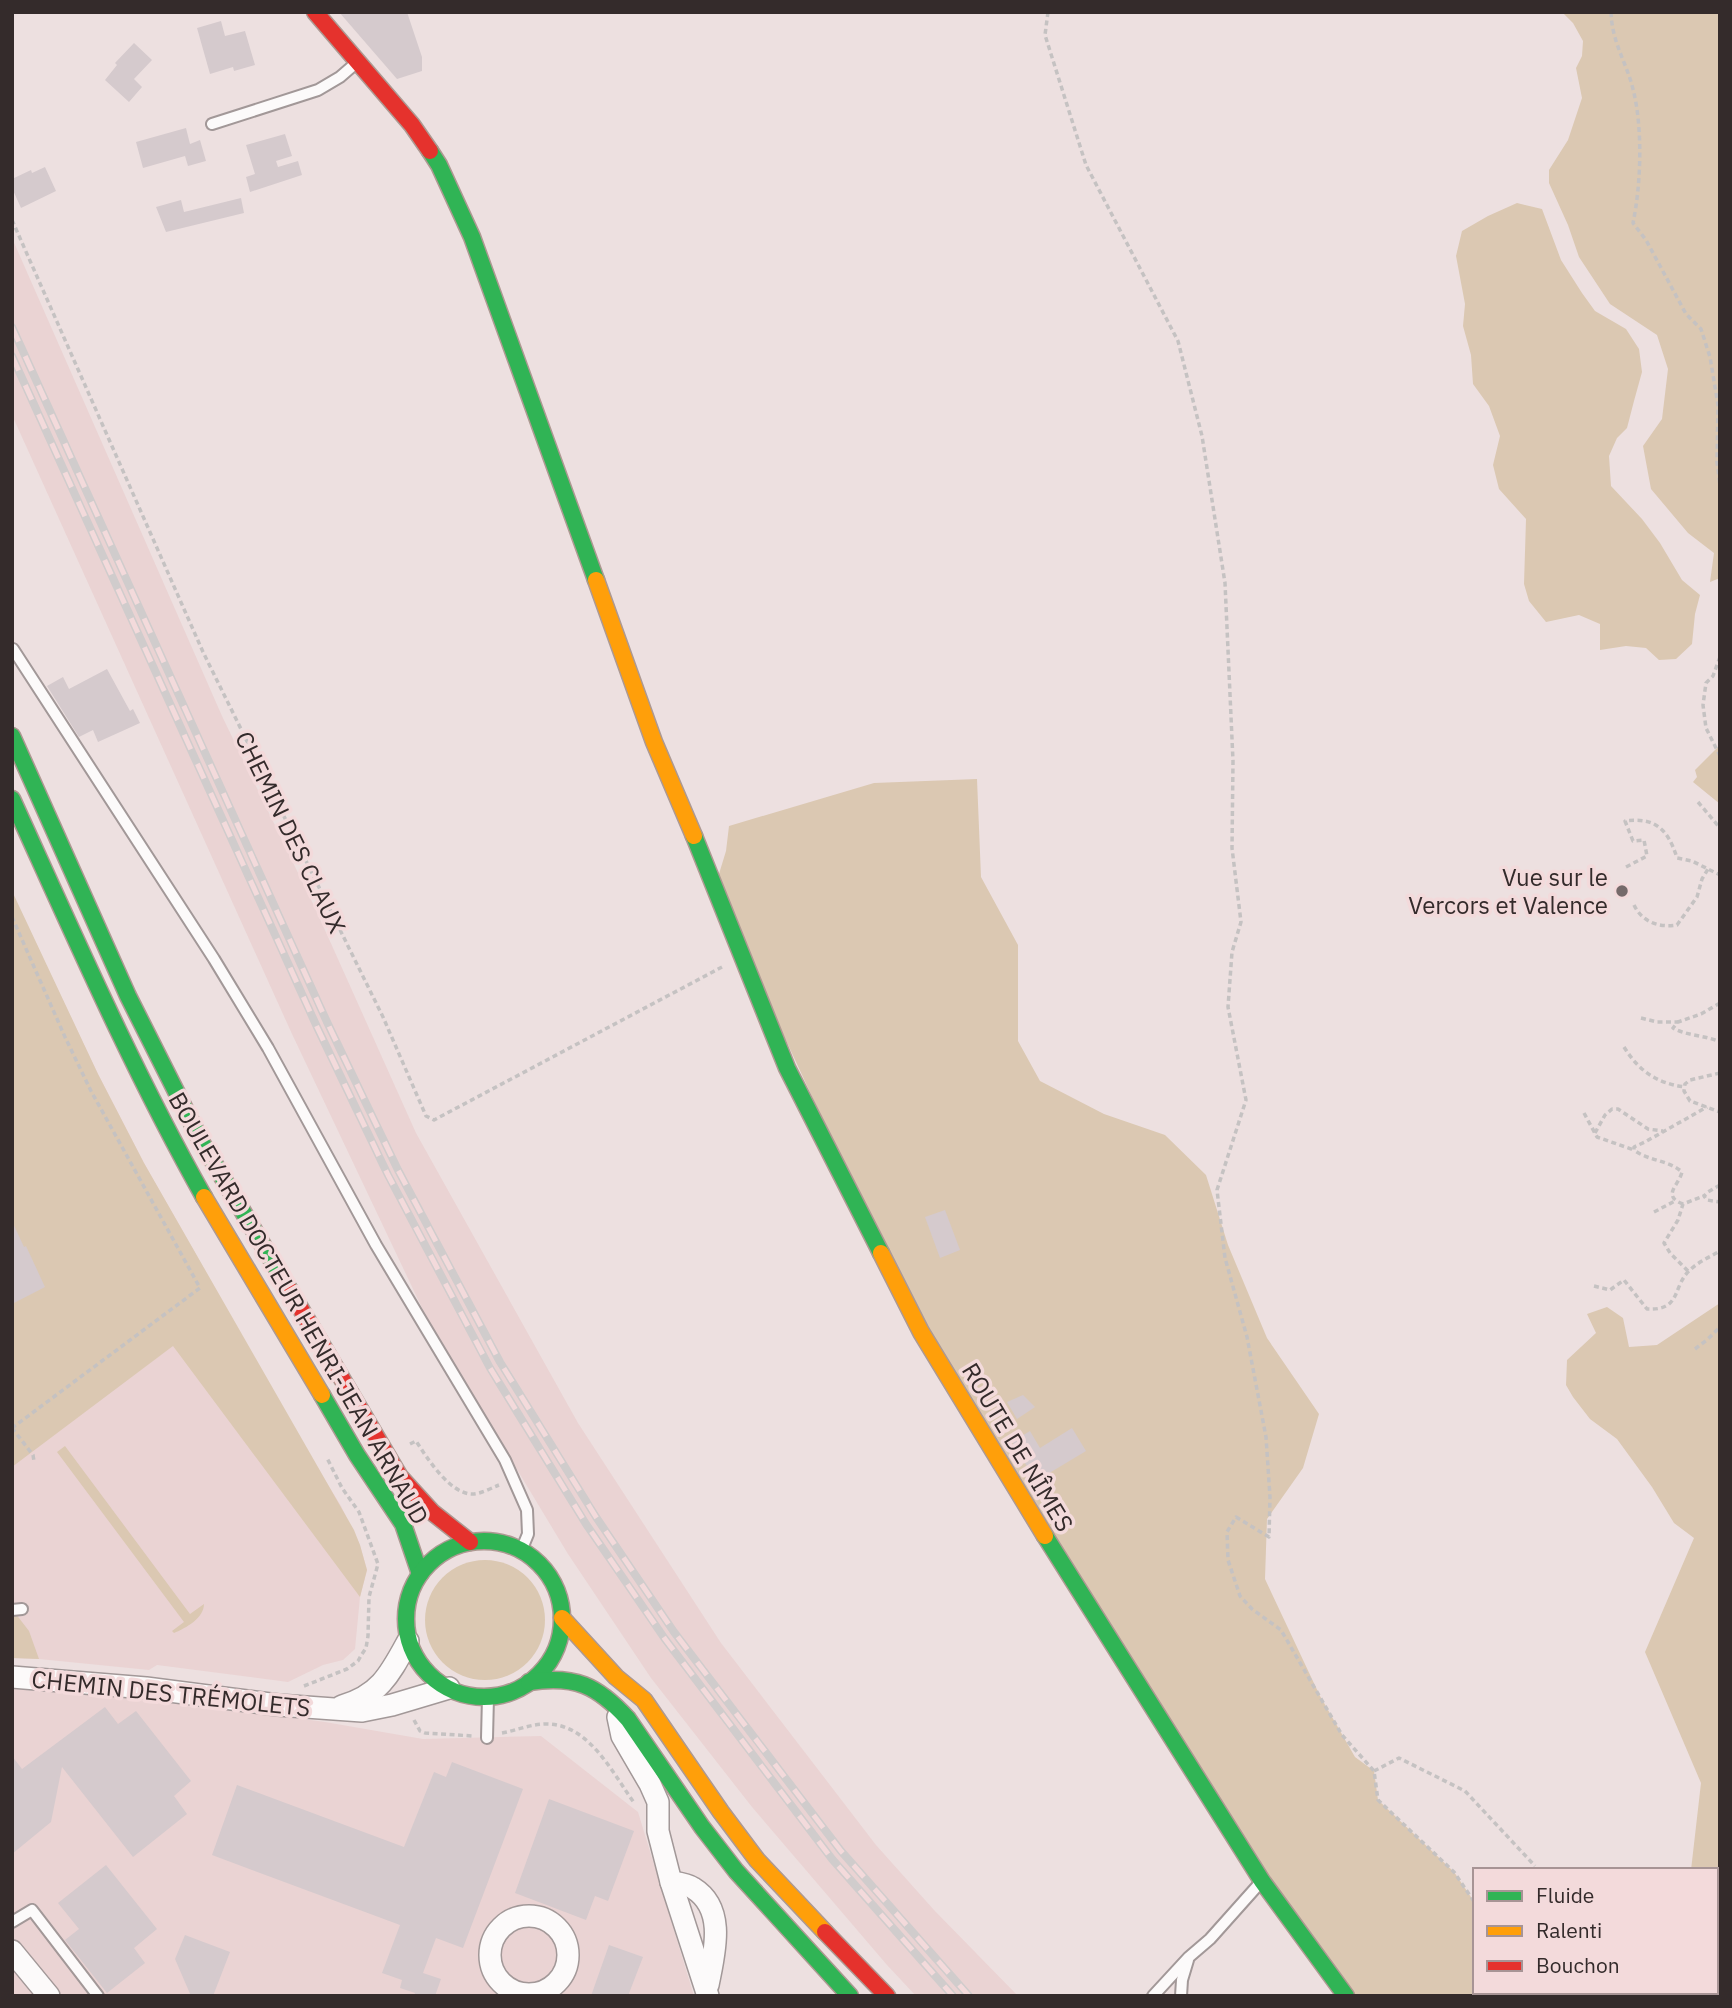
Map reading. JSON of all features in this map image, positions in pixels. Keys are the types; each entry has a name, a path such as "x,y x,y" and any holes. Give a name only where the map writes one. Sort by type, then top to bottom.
{"main road":[{"name":"ROUTE DE NÎMES","path":"314,12 412,125 439,165 472,237 654,742 787,1068 921,1332 1095,1618 1262,1881 1346,1996"},
{"name":"BOULEVARD DOCTEUR HENRI-JEAN ARNAUD","path":"12,736 128,996 215,1166 400,1477 414,1497 433,1515 470,1542"},
{"name":"BOULEVARD DOCTEUR HENRI-JEAN ARNAUD","path":"12,799 122,1041 166,1129 356,1455 403,1524 420,1574"},
{"path":"489,1541 521,1551 540,1565 552,1581 559,1598 562,1618 554,1654 543,1670 529,1682 517,1689 488,1697 468,1695 434,1679 422,1666 408,1641 405,1629 410,1595 420,1574 440,1554 470,1542 489,1541"},
{"path":"562,1618 607,1668 644,1700 757,1860 887,1996"},
{"path":"529,1682 551,1678 584,1684 615,1704 736,1871 850,1996"}],"street":[{"name":"CHEMIN DES TRÉMOLETS","path":"330,1709 363,1698 377,1689 408,1641"},
{"name":"CHEMIN DES TRÉMOLETS","path":"12,1677 146,1688 278,1705 362,1711 405,1702 449,1688"},
{"path":"615,1704 622,1736 658,1802 657,1822 671,1882 708,1993"},
{"path":"671,1882 692,1887 704,1898 715,1923 717,1934 708,1993"},
{"path":"12,1951 49,1996"}],"lane":[{"path":"212,124 318,90 340,77 357,62"},
{"path":"13,649 214,959 261,1037 376,1245 480,1417 514,1479 527,1510 528,1534 521,1551"},
{"path":"487,1737 488,1697"},
{"path":"1153,1996 1262,1881"},
{"path":"12,1922 32,1910 98,1996"},
{"path":"1181,1996 1182,1980 1189,1957"}],"path":[{"path":"1048,12 1045,35 1086,165 1178,341 1202,436 1225,583 1233,761 1233,848 1241,922 1232,951 1228,1007 1246,1100 1217,1190 1225,1258 1247,1338 1266,1437 1270,1497 1269,1537 1236,1517 1227,1532 1228,1560 1240,1596 1252,1609 1281,1630 1342,1735 1374,1771 1378,1800 1454,1872 1473,1900"},
{"path":"1611,12 1611,29 1633,89 1638,125 1639,195 1633,223 1646,240 1686,314 1701,329 1710,357 1718,405 1717,462 1720,486"},
{"name":"CHEMIN DES CLAUX","path":"12,220 202,652 383,1017 426,1116 434,1120 742,957"},
{"path":"1719,753 1706,728 1703,705 1706,682 1713,676 1720,657"},
{"path":"1698,802 1720,828"},
{"path":"1626,867 1647,856 1644,840 1633,841 1625,821 1649,821 1656,824 1670,840 1677,858 1692,861 1720,875"},
{"path":"1634,905 1638,914 1648,922 1677,925 1697,897 1708,869"},
{"path":"12,917 91,1091 200,1288 12,1428 33,1455 34,1461"},
{"path":"1641,1018 1657,1022 1678,1022 1701,1014 1720,1003"},
{"path":"1678,1022 1673,1028 1720,1042"},
{"path":"1624,1047 1650,1076 1669,1085 1685,1087"},
{"path":"1720,1073 1690,1080 1685,1084 1686,1096 1690,1101 1720,1112"},
{"path":"1634,1150 1634,1147 1707,1107"},
{"path":"1595,1133 1605,1115 1612,1109 1618,1109 1648,1129 1665,1131"},
{"path":"1584,1113 1597,1137 1667,1163 1682,1172 1681,1178 1672,1188 1675,1201 1683,1204 1704,1196 1720,1185"},
{"path":"1704,1196 1707,1200 1720,1202"},
{"path":"1654,1212 1675,1201"},
{"path":"1683,1204 1678,1220 1664,1243 1688,1271"},
{"path":"1594,1286 1610,1290 1624,1280 1647,1309 1660,1310 1673,1301 1688,1271 1720,1251"},
{"path":"1695,1349 1720,1327"},
{"path":"403,1450 416,1441 445,1480 469,1494 476,1494 514,1479"},
{"path":"278,1705 289,1687 300,1687 347,1669 358,1661 368,1636 369,1597 378,1564 365,1523 342,1488"},
{"path":"362,1654 386,1677"},
{"path":"405,1702 416,1725 425,1733 487,1737 523,1726 548,1724 575,1730 591,1744 642,1811 657,1822"},
{"path":"1374,1771 1399,1758 1465,1791 1535,1866"}],"shaded area":[{"path":"1562,12 1720,12 1720,578 1710,582 1714,553 1688,533 1651,489 1643,446 1662,419 1668,369 1657,335 1610,304 1579,257 1549,183 1549,170 1568,140 1582,98 1576,68 1582,56 1583,41 1573,23"},
{"path":"1517,203 1542,209 1561,260 1582,293 1595,311 1626,329 1639,349 1642,372 1627,428 1617,438 1609,456 1611,486 1642,519 1682,580 1700,595 1692,644 1676,659 1659,660 1646,648 1626,646 1600,650 1600,624 1579,615 1546,622 1529,601 1524,584 1526,519 1499,489 1493,465 1500,436 1489,406 1473,384 1471,355 1463,326 1465,304 1456,256 1462,231"},
{"path":"12,238 222,716 316,910 416,1133 578,1423 721,1643 876,1845 934,1910 1018,1996 916,1996 887,1965 752,1807 651,1678 568,1554 457,1370 423,1310 292,1034 12,415"},
{"path":"1720,745 1720,804 1693,782 1697,777 1695,770"},
{"path":"977,779 981,877 1018,945 1018,1041 1040,1081 1104,1114 1165,1135 1206,1175 1228,1245 1267,1338 1319,1414 1303,1468 1267,1519 1265,1579 1320,1696 1355,1757 1374,1771 1378,1800 1454,1872 1473,1900 1473,1994 1516,1996 1346,1996 921,1332 715,887 726,851 729,826 874,783"},
{"path":"12,891 98,1074 144,1163 354,1530 367,1570 360,1597 173,1346 12,1467"},
{"path":"12,893 98,1074 144,1163 341,1506 360,1545 367,1570 360,1597 355,1649 343,1660 323,1665 288,1682 157,1665 149,1670 12,1658"},
{"path":"1720,1303 1720,1996 1677,1996 1718,1994 1718,1868 1691,1868 1701,1783 1645,1652 1694,1538 1674,1523 1617,1439 1590,1419 1566,1385 1567,1360 1596,1333 1587,1314 1607,1307 1623,1318 1629,1347 1657,1345"},
{"path":"65,1446 190,1614 204,1604 201,1614 189,1625 174,1633 172,1631 184,1622 57,1452"},
{"path":"485,1560 508,1564 528,1577 541,1597 545,1620 541,1643 528,1663 508,1676 485,1680 462,1676 442,1663 429,1643 425,1620 429,1597 442,1577 462,1564"},
{"path":"12,1609 29,1631 39,1659 12,1658"},
{"path":"12,1689 151,1699 325,1722 423,1739 541,1736 638,1812 694,1996 12,1996"}],"building":[{"path":"339,12 407,12 422,57 422,71 397,79"},
{"path":"221,21 225,36 245,31 255,65 234,71 233,67 210,74 197,28"},
{"path":"134,43 152,60 134,79 142,87 129,102 105,80 117,65 115,63"},
{"path":"186,128 190,144 200,140 206,161 188,166 185,156 143,168 136,142"},
{"path":"285,134 292,156 276,161 278,167 298,161 302,175 250,192 246,177 255,174 246,145"},
{"path":"45,167 56,191 21,208 12,188 12,179"},
{"path":"241,198 244,213 166,232 156,207 181,200 184,212"},
{"path":"107,669 130,711 133,709 140,723 98,742 93,730 79,737 47,686 63,677 69,689"},
{"path":"945,1210 960,1250 940,1258 925,1217"},
{"path":"12,1221 45,1287 12,1304"},
{"path":"1023,1395 1035,1407 1017,1419 1007,1402"},
{"path":"1072,1428 1086,1451 1036,1481 1012,1442 1030,1431 1040,1448"},
{"path":"105,1707 118,1724 136,1711 191,1781 174,1796 187,1814 133,1857 62,1767 51,1822 12,1854 12,1756 22,1769"},
{"path":"452,1762 523,1789 463,1948 436,1938 423,1973 441,1979 435,1996 414,1996 415,1993 400,1988 402,1980 382,1973 400,1925 212,1855 237,1785 404,1847 434,1772 446,1777"},
{"path":"549,1799 634,1831 608,1901 595,1896 586,1920 515,1893"},
{"path":"106,1865 157,1929 134,1948 145,1963 107,1993 65,1940 79,1929 58,1903"},
{"path":"185,1935 230,1952 213,1996 191,1996 175,1959"},
{"path":"609,1945 643,1957 628,1996 591,1996"}],"railway":[{"path":"12,327 327,1022 398,1170 500,1362 596,1517 674,1632 841,1851 969,1996"},
{"path":"12,356 317,1027 388,1175 490,1368 586,1524 665,1639 832,1859 953,1996"}],"traffic: fast":[{"path":"430,151 472,237 596,580"},
{"path":"12,736 128,996 202,1143 289,1289"},
{"path":"12,799 128,1050 204,1197"},
{"path":"694,836 787,1068 881,1253"},
{"path":"322,1395 357,1455 403,1524 420,1574"},
{"path":"1045,1536 1262,1881 1346,1996"},
{"path":"484,1541 514,1547 539,1564 556,1589 562,1619 556,1649 539,1674 514,1691 484,1697 454,1691 429,1674 412,1649 406,1619 412,1589 429,1564 454,1547 484,1541"},
{"path":"529,1682 560,1680 584,1685 617,1707 736,1871 850,1996"}],"traffic: slow":[{"path":"596,580 654,742 694,836"},
{"path":"204,1197 322,1395"},
{"path":"881,1253 921,1332 1045,1536"},
{"path":"562,1618 616,1677 644,1700 757,1860 825,1932"}],"traffic: jam":[{"path":"315,12 412,125 430,151"},
{"path":"289,1289 400,1477 432,1512 470,1542"},
{"path":"825,1932 887,1996"}],"place":[{"name":"Vue sur le Vercors et Valence","path":"1622,891"}]}
